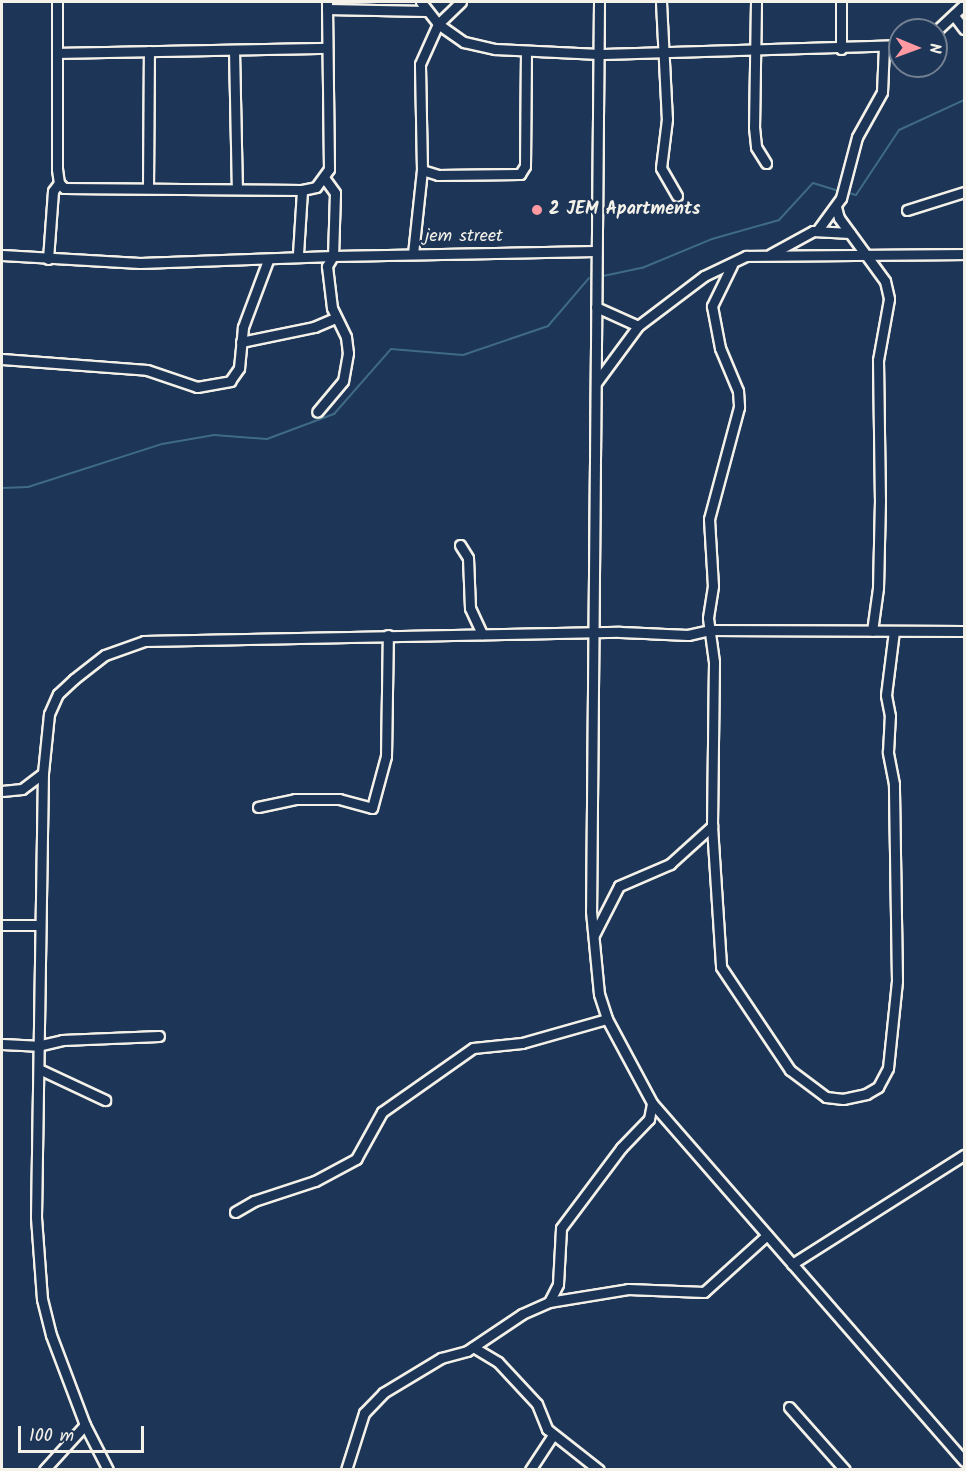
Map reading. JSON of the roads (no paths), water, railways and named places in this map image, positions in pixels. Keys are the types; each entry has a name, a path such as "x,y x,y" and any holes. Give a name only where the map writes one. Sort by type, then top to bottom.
{"street":[{"path":"48,259 53,191 59,183 57,2"},
{"path":"421,2 438,24 471,45 526,52 599,54 888,46"},
{"path":"413,254 422,170 420,64 438,24 461,2"},
{"path":"599,2 595,251 592,938 599,994 607,1019 652,1103 964,1461"},
{"path":"661,2 667,119 661,168 676,196"},
{"path":"756,2 756,147 766,163"},
{"path":"841,2 841,49"},
{"path":"59,183 64,188 302,190 316,187 325,179 331,148 327,5 426,11"},
{"path":"948,22 964,5"},
{"path":"955,17 964,29"},
{"path":"769,255 817,231 836,207 857,137 882,92 884,47"},
{"path":"58,53 327,48"},
{"path":"234,50 237,189"},
{"path":"147,189 149,51"},
{"path":"422,170 438,175 520,174 525,166 526,52"},
{"path":"317,412 343,381 348,343 335,318 327,273 333,256 335,193 325,179"},
{"path":"298,254 302,190"},
{"path":"907,210 964,192"},
{"path":"836,207 850,234 871,258 885,280 889,299 878,360 880,500 878,588 872,631"},
{"path":"817,231 850,234"},
{"name":"jem street","path":"2,255 140,262 268,260 298,254 333,256 595,251"},
{"path":"595,385 638,326 704,276 732,265 746,256 871,258 964,254"},
{"path":"2,359 147,370 206,387 230,381 235,376 243,327 268,260"},
{"path":"732,265 712,306 720,348 738,392 739,407 710,508 710,630 714,662 712,826 721,967 729,983 802,1082 826,1097 843,1099 878,1087 888,1068 897,990 894,784 888,752 891,716 886,695 894,631"},
{"path":"596,307 638,326"},
{"path":"241,342 304,329 335,318"},
{"path":"460,545 468,558 470,608 482,634"},
{"path":"108,1470 85,1425 61,1367 42,1299 36,1217 43,773 49,714 58,694 105,656 144,641 482,634 688,635 710,630 964,631"},
{"path":"258,807 295,799 339,799 372,808 386,756 388,636"},
{"path":"2,791 22,789 43,773"},
{"path":"592,938 619,886 670,864 712,826"},
{"path":"2,925 40,925"},
{"path":"235,1212 254,1201 315,1181 356,1159 382,1112 473,1048 515,1045 607,1019"},
{"path":"2,1044 37,1046 62,1040 159,1036"},
{"path":"40,1070 105,1100"},
{"path":"549,1302 558,1284 564,1223 621,1148 645,1124 652,1103"},
{"path":"792,1264 964,1155"},
{"path":"346,1470 364,1413 375,1401 435,1361 472,1347 522,1314 549,1302 628,1289 704,1292 767,1235"},
{"path":"472,1347 498,1362 537,1404 545,1427 599,1470"},
{"path":"789,1407 845,1470"},
{"path":"44,1470 85,1425"},
{"path":"530,1470 553,1435"}],"waterway":[{"path":"846,192 856,195 899,130 964,100"},
{"path":"603,276 642,268 712,239 779,220 813,183 840,191"},
{"path":"2,488 28,487 162,444 214,435 267,439 334,414 391,349 463,355 548,326 589,278"}],"place":[{"name":"2 JEM Apartments","path":"537,210"}]}
